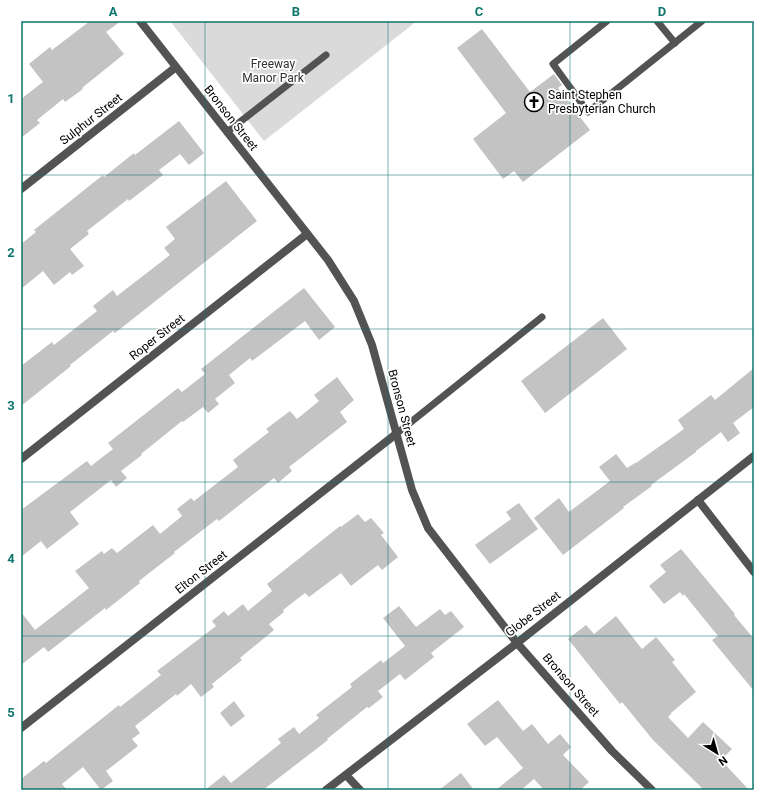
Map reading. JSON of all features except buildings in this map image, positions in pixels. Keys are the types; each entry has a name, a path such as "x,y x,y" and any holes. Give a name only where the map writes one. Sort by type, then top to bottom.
{"street":[{"name":"Bronson Street","path":"140,21 328,260 354,301 372,345 412,490 428,528 517,643 612,751 652,790"},
{"name":"Sulphur Street","path":"21,189 176,67"},
{"name":"Roper Street","path":"21,459 307,234"},
{"name":"Elton Street","path":"21,728 396,434"},
{"name":"Globe Street","path":"326,790 517,643 754,456"},
{"path":"698,500 754,572"},
{"path":"346,775 360,790"}],"lane":[{"path":"607,21 553,64 588,112 702,21"},
{"path":"657,21 675,43"},
{"path":"227,132 326,55"},
{"path":"396,434 542,317"}],"green space":[{"name":"Freeway Manor Park","path":"170,21 417,21 264,141"}],"place":[{"name":"Saint Stephen Presbyterian Church","path":"534,102"}]}
